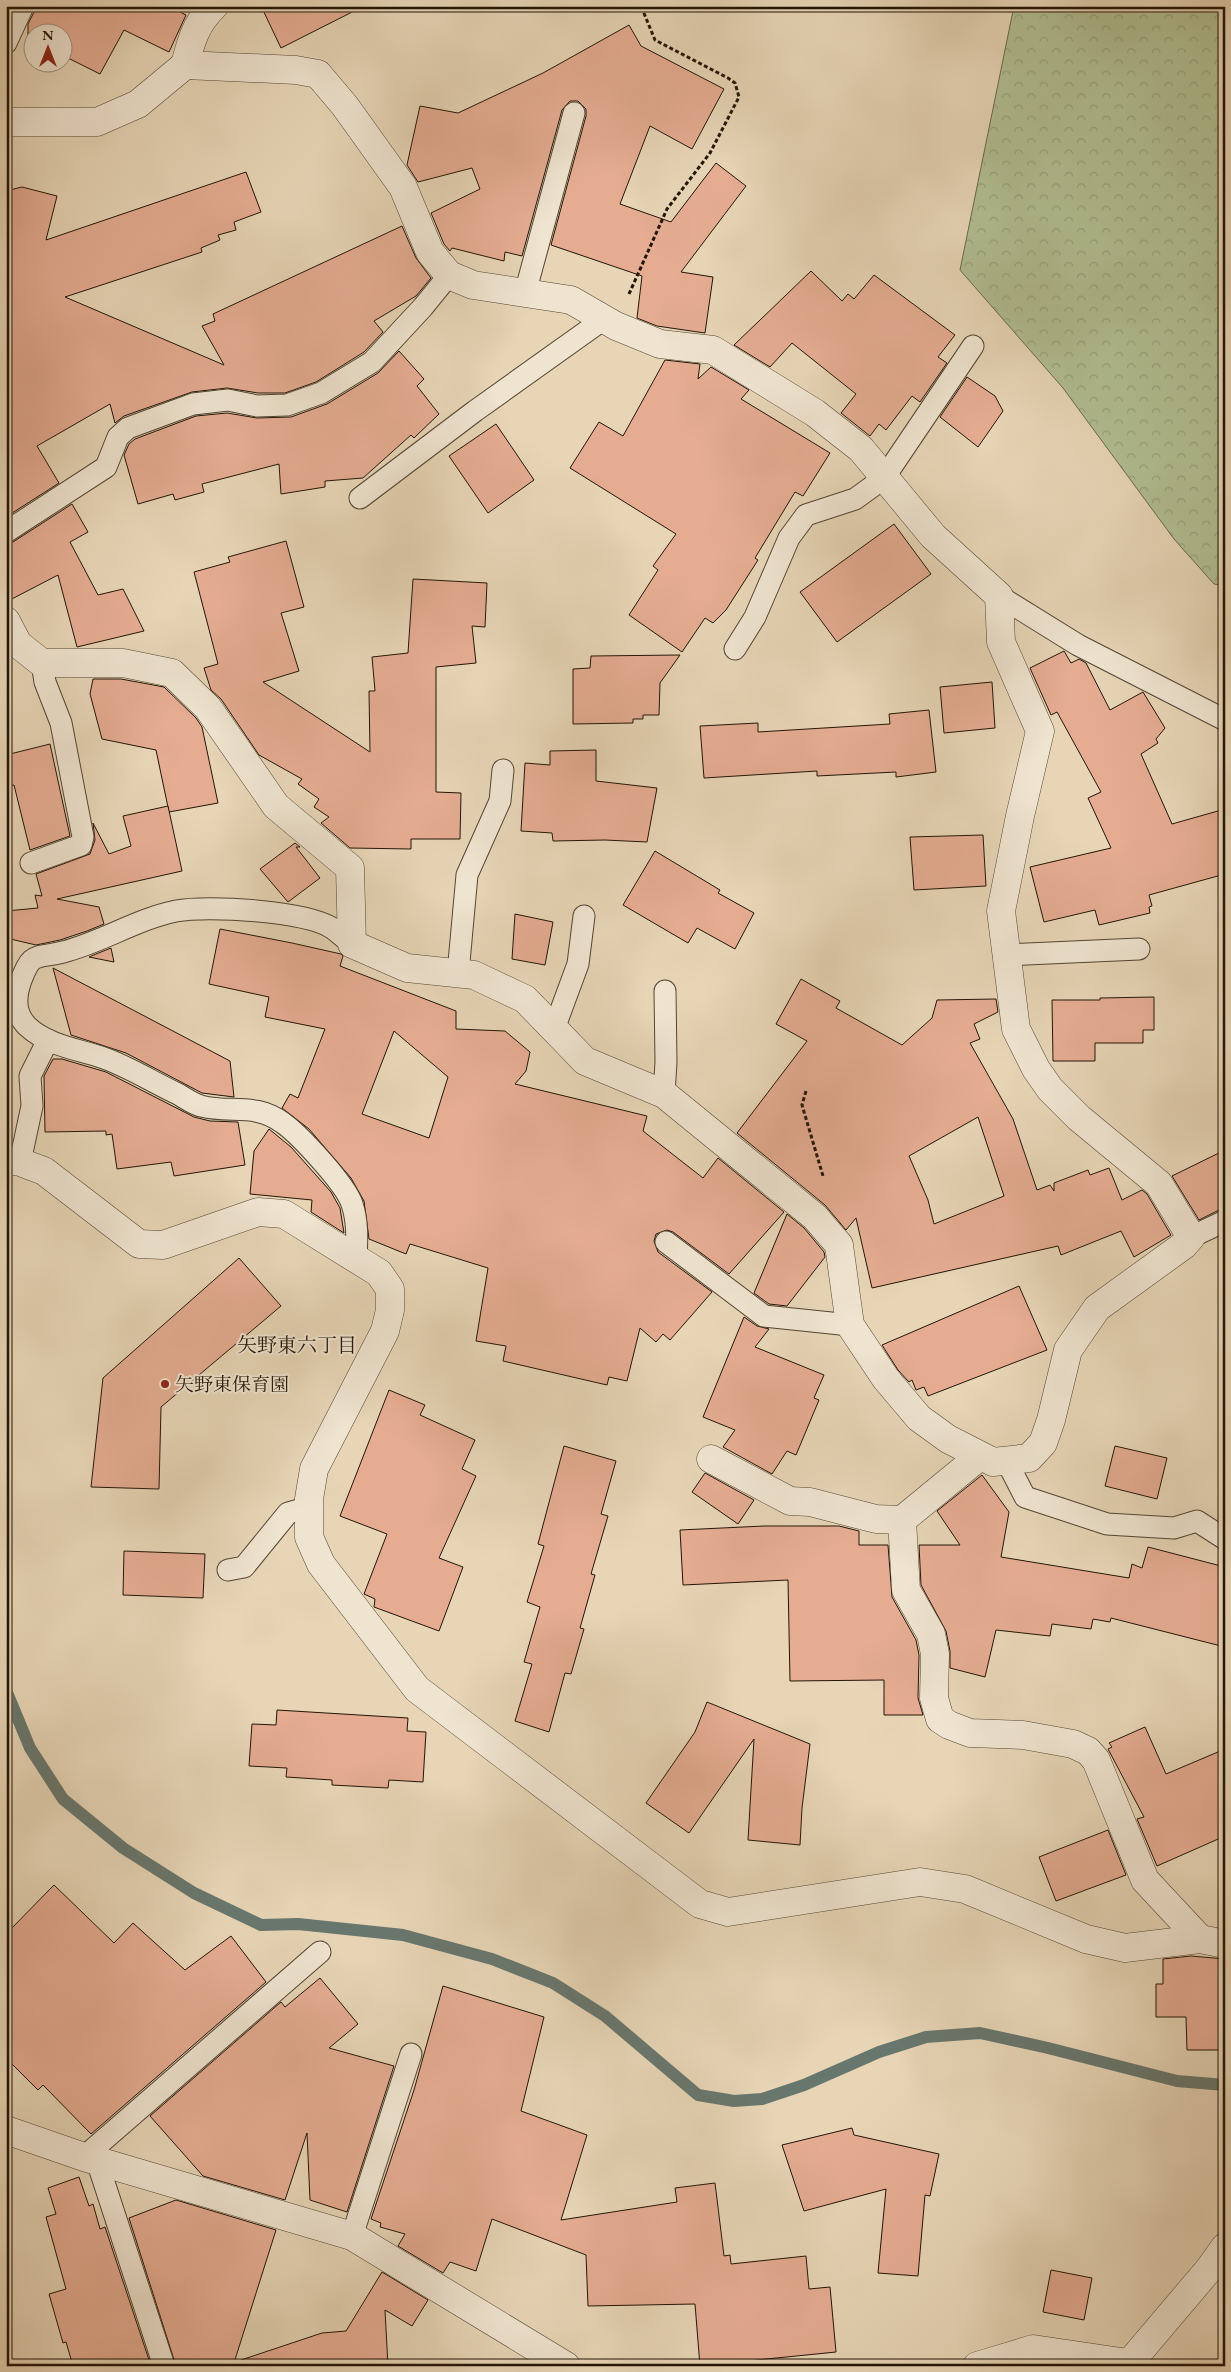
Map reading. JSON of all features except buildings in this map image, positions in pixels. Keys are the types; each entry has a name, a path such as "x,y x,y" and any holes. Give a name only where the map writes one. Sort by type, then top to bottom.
{"street":[{"path":"6,122 97,122 138,104 184,65 202,17 214,6"},
{"path":"6,621 18,644 42,664 123,664 172,673 208,708 276,806 350,868 352,944 407,968 474,975 525,999 585,1061 664,1094 815,1216 839,1245 850,1325 886,1379 919,1418 948,1439 980,1456 993,1462 1029,1458 1043,1444 1051,1420 1068,1350 1097,1308 1184,1245 1191,1237 1159,1184 1079,1118 1050,1089 1036,1069 1016,1029 1001,911 1020,816 1040,731 1001,642 999,596 933,536 861,449 815,413 713,350 660,344 610,322 571,300 473,285 449,275 430,252 403,187 345,106 318,74 296,70 184,65"},
{"path":"13,1161 44,1171 139,1244 163,1245 258,1212 284,1214 379,1273 390,1288 390,1310 385,1331 314,1469 309,1507 309,1537 322,1564 417,1690 700,1904 728,1912 920,1882 965,1888 1094,1941 1125,1948 1212,1942"},
{"path":"712,1459 790,1501 810,1502 876,1519 902,1520 980,1456"},
{"path":"902,1520 906,1590 931,1634 935,1654 934,1698 940,1719 949,1726 970,1733 1023,1735 1073,1744 1088,1751 1096,1760 1145,1880 1212,1942"},
{"path":"6,2130 90,2159 352,2236 566,2366"},
{"path":"977,2366 1033,2349 1128,2365 1210,2268 1225,2247"}],"lane":[{"path":"6,43 23,6"},
{"path":"525,293 574,113"},
{"path":"6,532 106,467 118,437 128,428 193,404 228,400 257,406 287,405 321,393 372,362 424,307 449,275"},
{"path":"360,498 475,411 610,322"},
{"path":"735,648 755,617 789,538 806,515 855,499 884,478 973,346"},
{"path":"999,596 1078,645 1225,720"},
{"path":"31,863 81,845 83,837 61,723 45,682 42,664"},
{"path":"458,973 467,875 500,801 503,770"},
{"path":"352,944 330,927 303,919 247,910 212,909 176,912 140,922 62,952 39,954 30,961 17,993 17,1009 25,1024 38,1036 103,1058 201,1106 258,1110 283,1123 313,1152 352,1202 357,1230 356,1259"},
{"path":"554,1029 578,964 584,916"},
{"path":"1006,955 1139,949"},
{"path":"664,1094 666,1062 665,991"},
{"path":"13,1161 32,1106 30,1076 48,1040"},
{"path":"1191,1237 1225,1221"},
{"path":"666,1242 764,1316 850,1325"},
{"path":"1006,1460 1025,1497 1107,1524 1174,1528 1197,1521 1225,1539"},
{"path":"228,1570 244,1567 288,1514 309,1507"},
{"path":"164,2366 90,2159 320,1952"},
{"path":"352,2236 411,2054"}],"path":[{"path":"610,322 668,209 710,152 739,98 735,83 728,78 655,40 641,6"},
{"path":"806,1091 802,1105 825,1185"}],"green space":[{"path":"1014,6 1225,6 1225,586 1214,584 1174,539 1063,388 960,270"}],"waterway":[{"path":"6,1690 30,1748 63,1799 123,1848 194,1893 261,1925 298,1924 403,1935 492,1959 553,1983 605,2016 698,2095 734,2101 762,2099 804,2085 879,2052 926,2037 980,2033 1048,2048 1177,2081 1225,2085"}],"place":[{"name":"矢野東保育園","path":"165,1384"}],"district":[{"name":"矢野東六丁目","path":"297,1345"}]}
